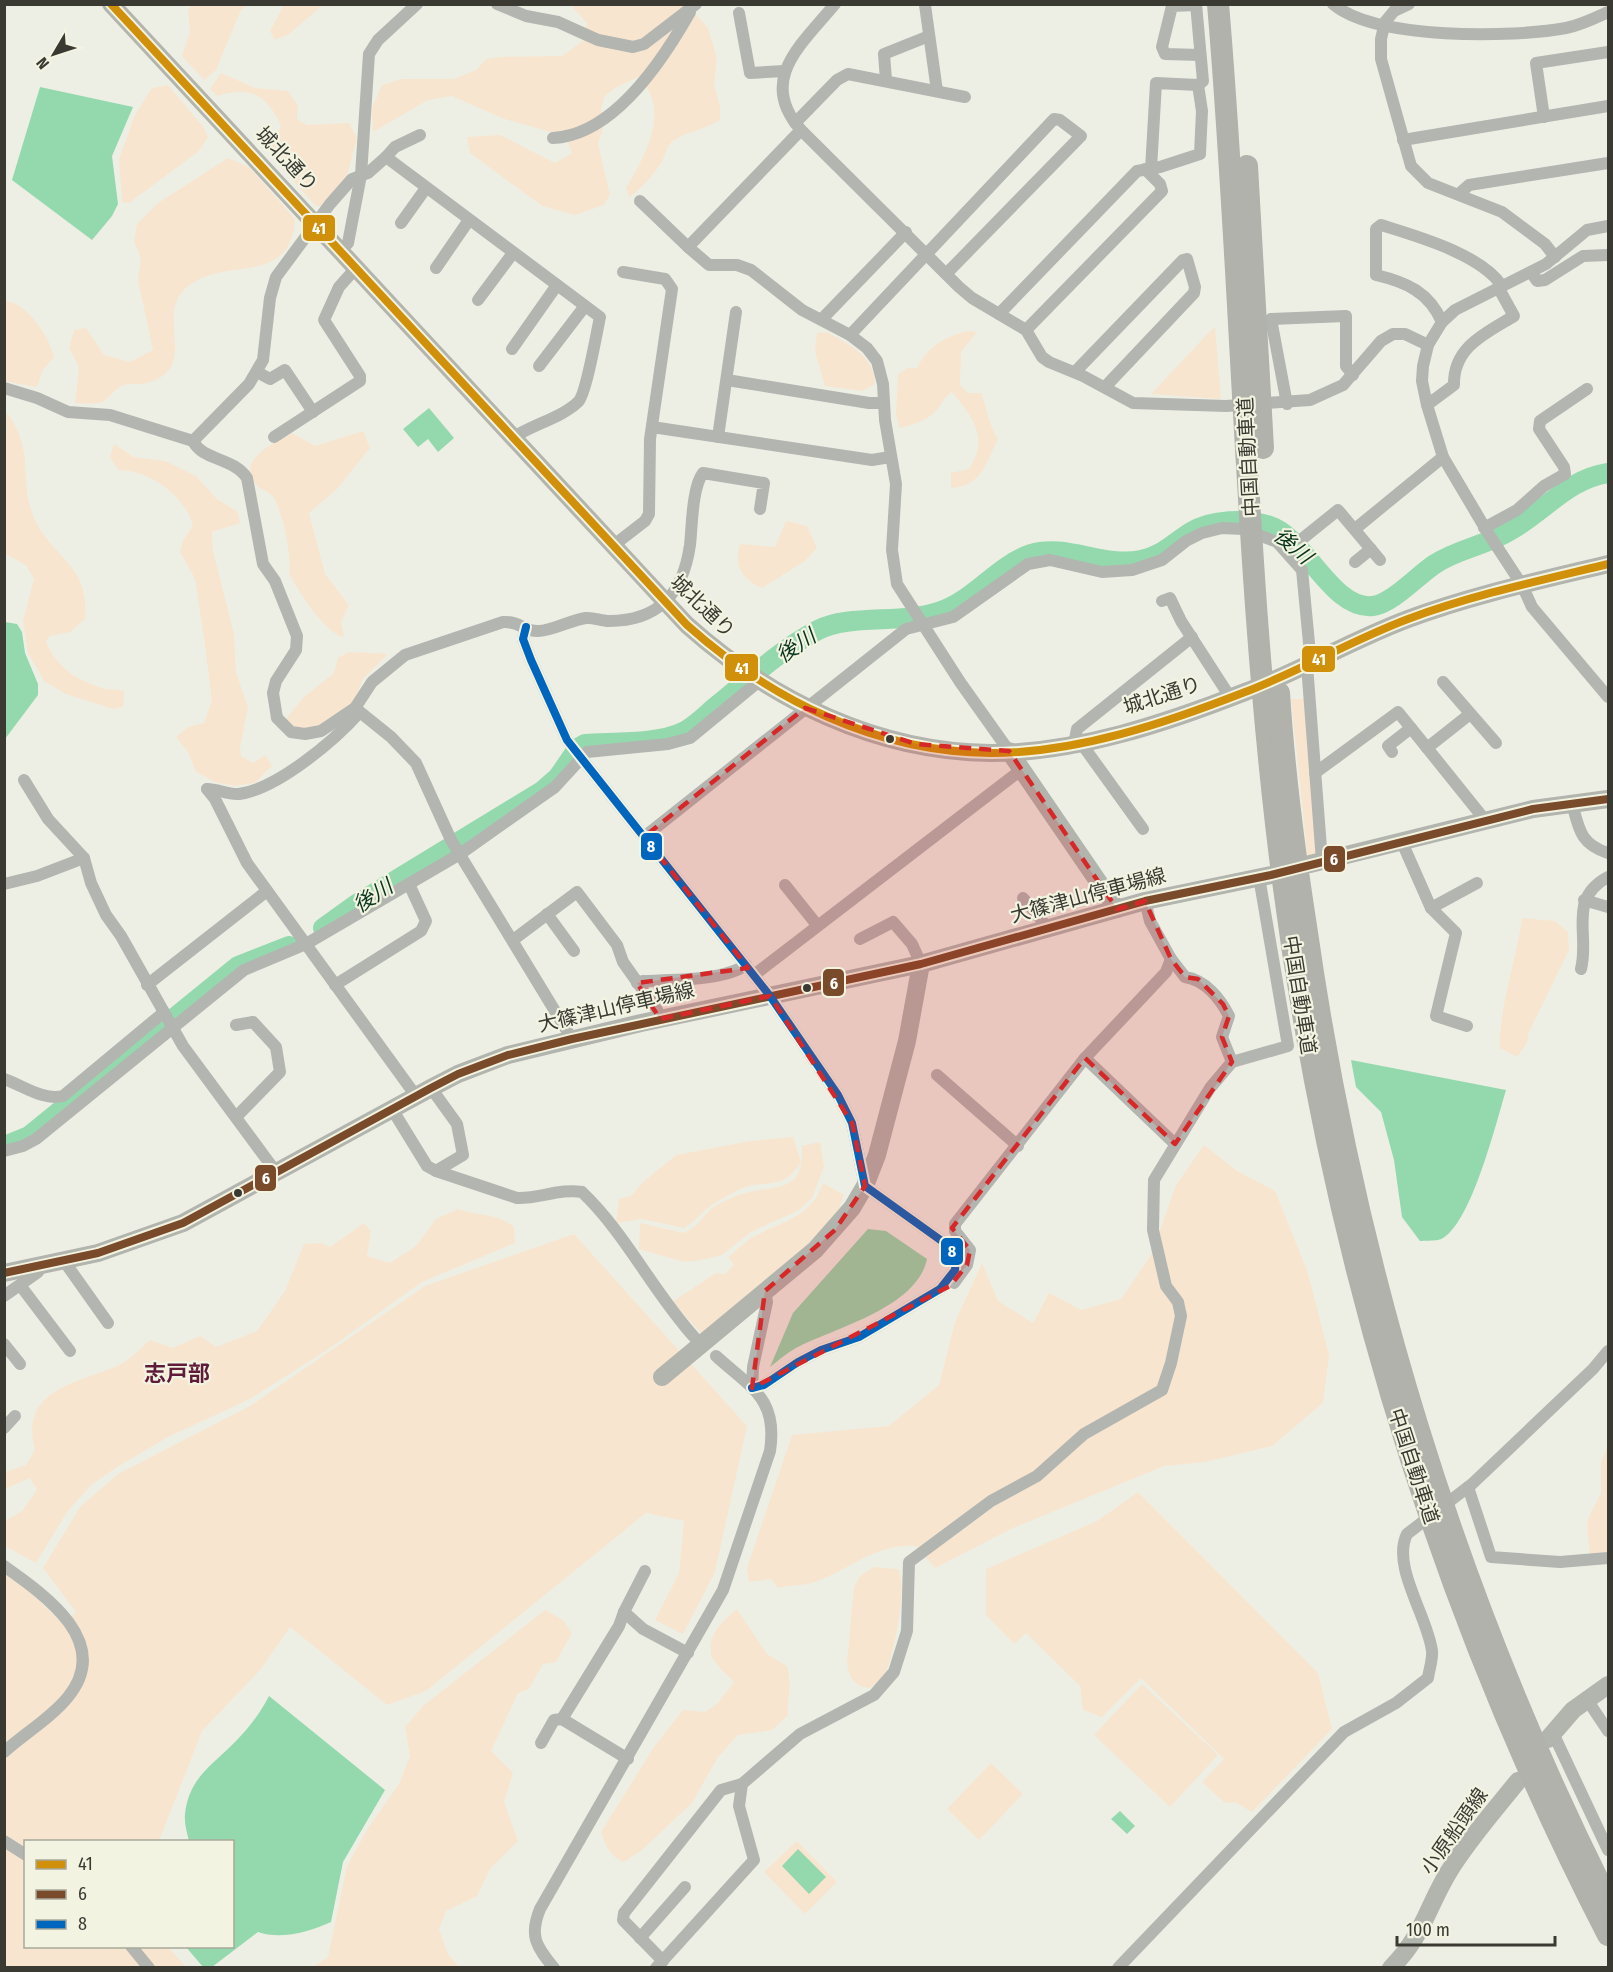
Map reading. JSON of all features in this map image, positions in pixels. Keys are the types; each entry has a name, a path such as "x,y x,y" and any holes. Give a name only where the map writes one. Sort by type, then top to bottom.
{"highway":[{"name":"中国自動車道","path":"1218,4 1258,496"},
{"name":"中国自動車道","path":"1234,4 1250,214 1258,496 1283,882 1308,1046 1340,1201 1378,1354 1423,1498 1475,1640 1534,1779 1608,1935"},
{"name":"中国自動車道","path":"1272,709 1323,1040 1353,1185 1393,1347 1438,1492 1489,1632 1547,1771 1608,1900"}],"street":[{"name":"城北通り","path":"111,4 666,603 718,653 753,678 805,708 876,735 954,750 1009,751 1077,744 1152,724 1230,697 1408,619 1522,585 1608,564"},
{"path":"340,250 348,243 361,175 369,54 378,39 417,4"},
{"path":"497,4 526,16 558,22 598,40 633,47 644,44 694,6"},
{"path":"834,4 784,71 780,88 782,98 798,127 972,298 1026,330 1042,357 1133,403 1226,406 1284,404 1326,395 1343,385 1381,341 1393,334 1405,334 1428,345"},
{"path":"1333,4 1359,21 1443,34 1469,35 1565,28 1608,12"},
{"path":"1409,4 1392,8 1381,39 1381,59 1411,166 1428,183 1502,212 1545,244 1556,257"},
{"path":"925,5 937,91"},
{"path":"1026,330 1162,191 1160,184 1148,169 1156,83 1198,85 1203,81 1196,5 1172,6 1162,47 1165,54 1200,55"},
{"path":"553,138 569,137 584,131 621,105 642,83 675,38 694,6"},
{"path":"739,13 750,73 784,71"},
{"path":"886,80 884,54 930,36"},
{"path":"1544,117 1536,63 1608,52"},
{"path":"688,247 798,127 837,80 848,74 965,97"},
{"path":"999,314 1137,171 1200,154 1202,111 1198,85"},
{"path":"1403,140 1608,106"},
{"path":"850,335 1054,119 1060,120 1081,136 947,273"},
{"path":"193,441 249,384 257,372 263,360 270,298 276,277 297,248 352,179 386,157 394,147 420,135"},
{"path":"386,157 600,317 581,400 569,409 531,426 514,437"},
{"path":"1460,194 1469,185 1608,163"},
{"path":"401,223 426,188"},
{"path":"640,201 709,266 737,265 751,270 794,304 850,335 867,348 877,361 882,377 890,457 897,499 892,550 897,584 912,611 1118,909"},
{"path":"436,268 469,220"},
{"path":"1427,405 1454,385 1454,377 1466,348 1514,316 1490,270 1419,237 1381,225 1376,230 1376,275 1403,281 1418,291 1429,300 1442,322"},
{"path":"1608,226 1587,230 1556,257 1531,272 1467,302 1442,322 1428,345 1422,381 1443,457 1486,531 1522,585 1532,607 1543,622 1608,697"},
{"path":"822,319 906,232"},
{"path":"477,300 513,253"},
{"path":"1531,272 1537,281 1545,280 1583,256 1608,255"},
{"path":"1075,372 1183,260 1187,259 1195,287 1194,293 1105,387"},
{"path":"274,437 360,381 360,375 324,320 339,287 356,268"},
{"path":"614,545 645,521 649,514 652,427 672,289 665,279 623,272"},
{"path":"512,349 557,285"},
{"path":"539,366 585,306"},
{"path":"718,437 736,312"},
{"path":"1284,404 1271,319 1346,316 1346,366 1353,375"},
{"path":"257,372 270,379 285,370 313,412"},
{"path":"727,380 869,403 884,402"},
{"path":"4,388 37,398 68,412 110,415 193,441 199,450 240,467 247,478 263,564 294,624 296,650 276,681 273,693 277,718 281,725 291,732 305,734 321,731 357,710"},
{"path":"1486,531 1517,510 1544,486 1565,474 1564,467 1539,429 1540,421 1587,389"},
{"path":"652,427 872,460 890,457"},
{"path":"1355,529 1443,457"},
{"path":"436,1171 463,1155 454,1118 423,1092 335,985 239,849 215,799 207,789 238,794 276,779 305,760 357,710 372,682 405,655 503,622 516,621 540,631 589,618 609,621 645,615 666,603 680,580 687,558 700,477 703,473 764,483 760,509"},
{"path":"1302,539 1338,510 1380,561"},
{"path":"644,837 906,629 953,617 1028,564 1050,560 1102,572 1132,570 1162,560 1186,541 1202,533 1222,528 1243,529 1278,542 1302,570 1315,773 1316,862 1485,820 1572,803 1608,799"},
{"path":"1355,562 1371,549"},
{"path":"1162,601 1170,598 1180,621 1230,697"},
{"path":"526,627 523,639 531,660 577,753 750,970 822,1071 848,1114 858,1144 865,1186 946,1244 956,1256 955,1270 940,1289"},
{"path":"1143,829 1077,744 1077,729 1192,637"},
{"path":"577,753 669,744 690,738 753,678"},
{"path":"1443,682 1496,743"},
{"path":"357,710 391,737 416,763 456,848 572,1039"},
{"path":"1315,773 1398,712 1485,820"},
{"path":"1427,748 1470,714"},
{"path":"1392,752 1388,746 1411,728"},
{"path":"4,1079 29,1091 57,1097 63,1096 244,970 409,884 456,848 555,787 577,753"},
{"path":"637,983 750,970 817,925 1021,770"},
{"path":"24,780 48,819 84,858 103,909 198,1068 237,1116 276,1172"},
{"path":"1572,803 1582,837 1593,848 1608,853"},
{"path":"1401,840 1431,908 1456,933 1436,1016 1467,1026"},
{"path":"4,884 37,876 84,858"},
{"path":"742,1784 739,1806 754,1860 659,1964 623,1920 624,1913 721,1790 742,1784 800,1734 874,1695 894,1672 907,1631 906,1593 909,1562 991,1501 1037,1476 1084,1434 1162,1390 1171,1363 1181,1316 1178,1302 1166,1286 1153,1230 1154,1180 1210,1088 1232,1062 1288,1046 1265,876"},
{"name":"大篠津山停車場線","path":"4,1273 98,1253 174,1227 423,1092 458,1074 508,1055 660,1019 921,964 1145,901 1265,876"},
{"path":"1581,969 1584,900 1591,890 1608,877"},
{"path":"1431,908 1477,883"},
{"path":"335,985 421,931 426,921 409,884"},
{"path":"785,885 817,925"},
{"path":"147,985 267,891"},
{"path":"513,940 577,892 617,945 623,962 657,1010 660,1019"},
{"path":"1023,898 1049,929"},
{"path":"1584,900 1608,907"},
{"path":"1145,901 1150,921 1171,959 1185,977 1198,979 1223,1004 1229,1016 1222,1037 1232,1062"},
{"path":"547,914 574,951"},
{"path":"663,1377 835,1230 865,1186 878,1155 904,1052 921,964 912,944 893,922 860,939"},
{"path":"752,1388 764,1385 798,1362 821,1350 842,1344 868,1332 940,1289 950,1286 967,1265 970,1250 955,1231 955,1224 1085,1058 1166,972 1171,959"},
{"path":"4,1151 23,1146 36,1139 168,1021"},
{"path":"236,1025 252,1022 261,1030 276,1047 280,1072 237,1116"},
{"path":"1085,1058 1174,1144"},
{"path":"937,1075 1018,1146"},
{"path":"392,1109 427,1166 436,1171 517,1198 531,1198 573,1190 582,1192 639,1260 659,1294 695,1338"},
{"path":"63,1261 108,1323"},
{"path":"4,1296 38,1272 42,1265"},
{"path":"20,1285 70,1351"},
{"path":"752,1388 753,1367 767,1302 765,1291"},
{"path":"4,1344 20,1364"},
{"path":"1118,1968 1344,1732 1396,1703 1428,1678 1432,1651 1406,1568 1402,1543 1407,1534 1466,1488 1593,1369 1608,1351"},
{"path":"554,1968 538,1946 533,1934 535,1922 723,1590 770,1450 773,1428 770,1410 752,1388 716,1356"},
{"path":"4,1428 15,1416"},
{"path":"1466,1488 1491,1557 1560,1562 1608,1558"},
{"path":"4,1566 52,1602 73,1629 81,1643 83,1656 82,1670 68,1698 4,1752"},
{"path":"562,1719 619,1626 645,1571"},
{"path":"624,1612 643,1629 688,1653"},
{"path":"1608,1685 1573,1710 1551,1736 1608,1850"},
{"path":"1588,1701 1608,1731"},
{"path":"541,1743 554,1720 562,1719 628,1759"},
{"name":"小原船頭線","path":"1391,1968 1422,1930 1447,1874 1478,1830 1518,1781"},
{"path":"4,1841 24,1855"},
{"path":"640,1938 685,1887"},
{"path":"132,1948 149,1968"}],"highlighted area":[{"path":"805,708 916,744 1009,751 1117,909 1145,901 1171,959 1185,977 1198,979 1223,1004 1229,1016 1222,1037 1232,1062 1175,1144 1085,1058 952,1228 970,1250 967,1265 950,1286 752,1388 765,1291 835,1230 865,1186 852,1123 770,996 660,1019 637,983 748,968 644,837"}],"shaded area":[{"path":"192,4 247,5 241,10 216,70 204,80 182,56 190,32 188,11"},
{"path":"285,4 323,5 289,34 275,40 270,31"},
{"path":"573,5 687,5 708,28 717,58 714,85 720,106 720,120 672,142 654,173 629,197 626,188 647,147 654,118 653,103 648,90 638,77 615,88 604,97 601,109 605,122 598,144 610,195 604,205 575,215 542,206 470,153 467,137 500,135 555,163 572,153 565,136 504,119 452,96 428,100 373,132 372,108 382,85 402,79 454,79 476,70 486,59 562,56 583,41 587,23"},
{"path":"221,73 255,88 288,91 298,106 297,119 307,125 349,123 357,138 347,175 321,206 316,206 275,161 270,149 281,126 270,107 264,100 249,93 240,92 218,96 210,89"},
{"path":"168,85 204,128 208,137 199,151 129,203 122,202 119,159 135,115 152,88"},
{"path":"40,87 133,107 112,156 118,204 112,216 92,240 12,180"},
{"path":"228,158 249,167 295,219 291,240 282,254 269,262 202,278 187,287 178,299 174,312 175,353 172,366 163,376 147,383 121,386 99,403 75,403 79,367 69,348 74,330 86,328 104,355 130,362 153,350 138,280 141,259 134,241 137,224 158,203"},
{"path":"5,301 21,307 29,314 52,349 54,357 42,371 38,385 35,387 5,381"},
{"path":"1215,326 1221,399 1151,394"},
{"path":"967,331 977,332 961,352 960,385 968,393 981,393 990,423 998,439 986,465 976,478 961,487 951,488 951,473 969,469 975,458 978,438 972,419 952,392 927,418 900,428 896,415 898,374 908,368 917,368 932,348 951,336"},
{"path":"827,332 851,346 865,358 874,374 875,384 862,391 825,386 815,352 817,333"},
{"path":"429,408 454,438 438,452 428,439 418,447 403,429"},
{"path":"5,411 21,438 27,491 35,520 43,534 76,574 82,586 85,601 85,619 70,632 50,636 46,641 56,659 69,672 86,682 106,689 124,691 123,707 113,709 66,694 44,681 28,653 23,621 34,579 26,565 5,554"},
{"path":"363,431 370,448 337,489 309,513 325,574 349,605 341,622 344,637 321,620 289,574 288,546 277,505 268,492 256,484 250,467 260,453 292,433 315,446"},
{"path":"114,444 134,457 165,461 196,476 217,499 238,512 240,523 212,532 213,551 234,634 236,672 248,708 240,748 241,756 253,763 265,755 272,766 255,783 234,786 215,782 196,772 188,752 176,737 188,727 204,723 212,700 195,579 180,552 183,540 193,526 182,504 164,486 142,474 118,470 110,457"},
{"path":"786,521 807,526 817,548 805,561 762,588 744,576 741,571 738,559 740,544 775,547"},
{"path":"5,622 17,624 22,632 25,653 38,684 38,695 5,739"},
{"path":"349,652 388,654 363,679 353,703 319,728 298,730 286,719 303,698 334,673 338,658"},
{"path":"1291,699 1304,699 1317,856 1308,860"},
{"path":"1522,918 1555,921 1568,932 1569,950 1529,1032 1527,1043 1517,1057 1500,1048 1500,1033"},
{"path":"1351,1060 1506,1090 1473,1192 1454,1228 1443,1238 1420,1241 1402,1217 1394,1160 1381,1112 1356,1087"},
{"path":"793,1137 801,1162 790,1176 779,1182 749,1186 738,1190 715,1203 684,1228 642,1219 616,1223 619,1199 631,1196 643,1182 676,1155 751,1141"},
{"path":"820,1142 824,1167 812,1198 799,1210 751,1232 722,1255 702,1260 684,1262 639,1249 640,1223 683,1233 696,1225 713,1208 727,1200 741,1194 790,1182 797,1175 801,1164 802,1146"},
{"path":"1204,1145 1237,1171 1275,1191 1308,1273 1329,1355 1323,1403 1272,1446 1205,1462 1164,1466 1011,1529 935,1568 916,1546 902,1546 876,1553 828,1577 810,1583 778,1588 771,1579 749,1582 747,1568 792,1435 889,1426 939,1385 955,1322 982,1263 998,1301 1033,1323 1049,1293 1081,1310 1121,1299 1151,1255 1176,1185"},
{"path":"823,1183 844,1195 834,1223 701,1333 672,1302 716,1273 725,1274 734,1265 728,1257 751,1238 804,1211 818,1195"},
{"path":"458,1209 507,1222 514,1227 515,1243 422,1282 327,1350 250,1399 168,1437 117,1467 91,1485 67,1512 36,1563 5,1546 5,1521 22,1511 37,1490 30,1478 5,1489 5,1472 26,1465 35,1450 32,1430 35,1414 54,1392 121,1364 150,1340 173,1348 200,1336 216,1347 257,1331 285,1291 304,1244 321,1243 330,1247 364,1223 371,1231 367,1256 390,1263 416,1246 436,1219"},
{"path":"868,1229 886,1231 927,1259 920,1276 892,1303 854,1323 796,1348 770,1367 793,1313"},
{"path":"574,1234 747,1426 715,1572 683,1634 655,1620 679,1573 684,1521 646,1513 426,1691 387,1705 290,1627 261,1669 202,1731 159,1840 24,1840 24,1948 169,1948 186,1967 5,1967 5,1574 29,1591 63,1624 76,1612 43,1568 80,1507 118,1474 250,1406 425,1286"},
{"path":"1608,1445 1608,1560 1590,1557 1587,1521 1601,1493 1601,1462"},
{"path":"1138,1492 1318,1673 1332,1729 1252,1812 1235,1802 1225,1803 1202,1782 1224,1759 1141,1678 1102,1717 1083,1710 1080,1686 1026,1633 1014,1644 986,1615 986,1569 1097,1521"},
{"path":"874,1567 898,1569 901,1578 901,1604 896,1636 886,1672 869,1688 853,1680 847,1663 854,1587 860,1576"},
{"path":"737,1609 767,1654 787,1666 790,1686 788,1715 772,1730 738,1735 718,1757 692,1803 642,1850 624,1862 619,1860 611,1854 601,1832 654,1747 683,1710 705,1712 718,1703 734,1682 719,1667 710,1650 713,1636 726,1618"},
{"path":"545,1610 563,1620 572,1633 556,1662 543,1664 529,1689 518,1693 491,1751 513,1773 504,1802 518,1841 490,1869 477,1896 446,1911 439,1929 448,1954 459,1967 313,1967 328,1957 347,1866 368,1828 399,1784 410,1756 405,1727 423,1706"},
{"path":"1142,1684 1218,1755 1170,1807 1094,1735"},
{"path":"269,1696 385,1790 343,1862 331,1922 295,1934 276,1935 258,1932 212,1967 203,1967 187,1948 234,1948 234,1840 189,1840 185,1821 187,1801 191,1790 203,1773 246,1730"},
{"path":"991,1763 1023,1794 979,1840 947,1809"},
{"path":"1120,1811 1135,1826 1127,1834 1111,1819"},
{"path":"797,1841 837,1882 805,1914 764,1872"},
{"path":"798,1849 826,1877 809,1894 782,1866"}],"waterway":[{"name":"後川","path":"323,928 355,905 542,791 558,777 578,748 585,744 649,741 683,732 780,654 805,637 830,625 860,620 908,618 938,612 963,600 1018,559 1031,554 1058,551 1113,561 1141,560 1161,552 1199,528 1229,521 1261,523 1283,533 1345,597 1358,604 1373,606 1396,595 1443,559 1504,534 1530,518 1566,490 1593,477 1608,473"},
{"name":"後川","path":"7,1145 29,1136 238,966 289,946"}],"transit line":[{"name":"41","path":"111,4 687,625 719,652 790,698 827,717 866,732 907,743 948,750 991,753 1023,752 1088,742 1153,725 1215,704 1286,675 1387,627 1432,610 1507,588 1608,564"},
{"name":"8","path":"526,627 523,639 567,740 770,996 838,1095 852,1123 865,1186 946,1244 956,1256 955,1270 940,1289 859,1337 821,1350 798,1362 764,1385 752,1388"},
{"name":"6","path":"4,1273 98,1253 183,1223 458,1074 508,1055 572,1039 921,964 1145,901 1271,875 1533,809 1608,799"}],"district":[{"name":"志戸部","path":"177,1373"}]}
